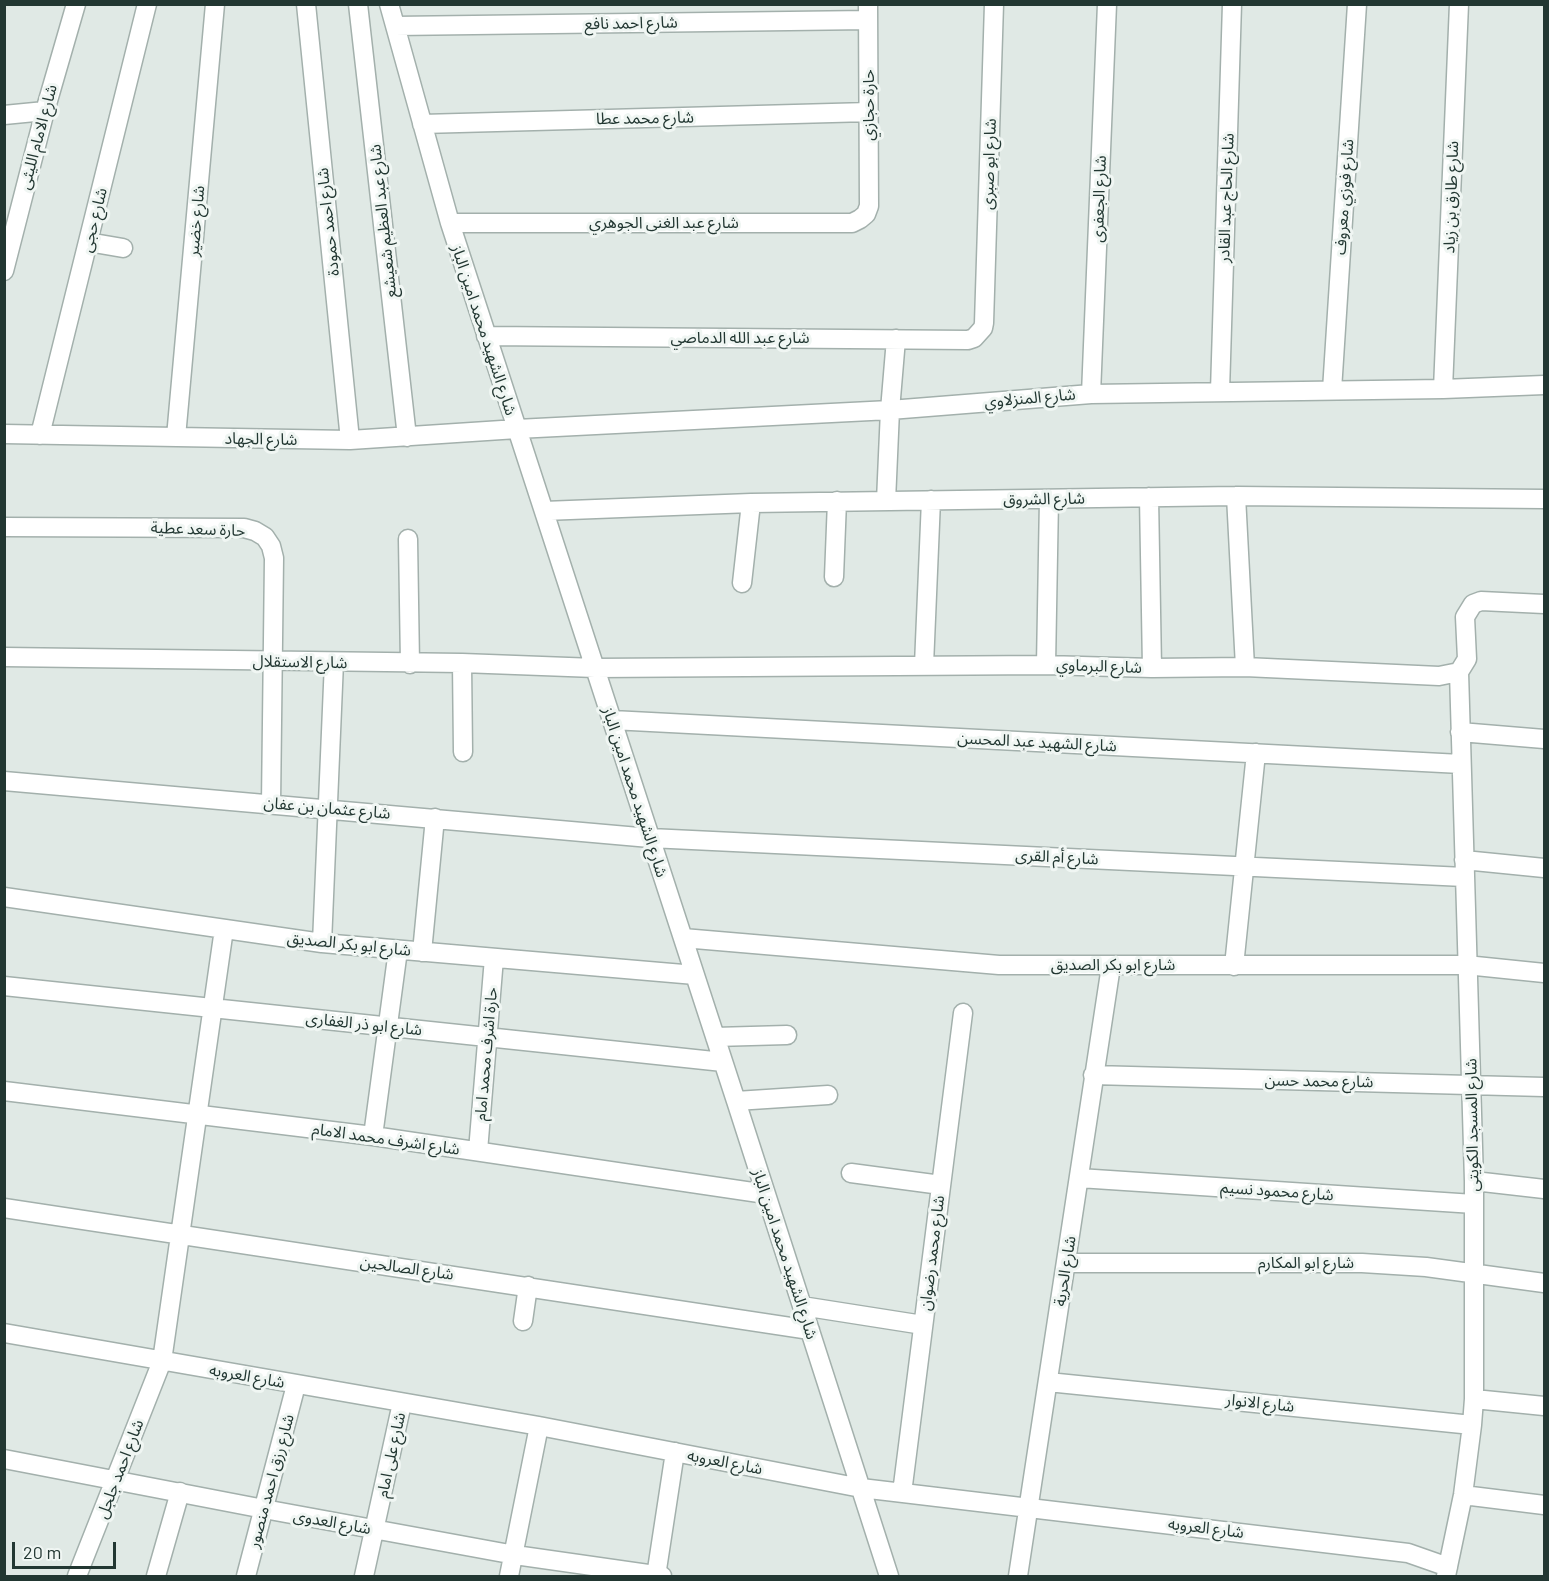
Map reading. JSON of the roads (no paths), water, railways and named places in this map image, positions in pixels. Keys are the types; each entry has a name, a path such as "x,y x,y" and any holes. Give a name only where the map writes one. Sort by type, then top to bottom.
{"street":[{"name":"شارع الامام الليثى","path":"4,271 12,208 45,111 76,4"},
{"name":"شارع حجى","path":"40,435 147,4"},
{"name":"شارع خضير","path":"176,437 215,4"},
{"name":"شارع احمد حمودة","path":"306,4 350,440"},
{"name":"شارع عبد العظيم شعيشع","path":"358,4 407,437"},
{"name":"شارع الشهيد محمد امين الباز","path":"389,4 450,223 889,1576"},
{"name":"شارع ابو صبرى","path":"984,323 994,4"},
{"name":"شارع الجعفرى","path":"1090,393 1107,4"},
{"name":"شارع الحاج عبد القادر","path":"1220,391 1232,4"},
{"name":"شارع فوزي معروف","path":"1332,390 1357,4"},
{"name":"شارع طارق بن زياد","path":"1443,388 1459,4"},
{"name":"شارع احمد نافع","path":"395,26 868,12"},
{"name":"حارة حجازي","path":"868,12 869,206"},
{"path":"4,115 45,111"},
{"name":"شارع محمد عطا","path":"422,124 869,112"},
{"name":"شارع عبد الغنى الجوهري","path":"450,223 852,223 866,214 869,206"},
{"path":"88,242 123,248"},
{"name":"شارع عبد الله الدماصي","path":"486,336 968,339 979,334 984,323"},
{"path":"886,501 896,339"},
{"name":"شارع المنزلاوي","path":"517,429 890,410 1090,393 1545,385"},
{"name":"شارع الجهاد","path":"4,434 350,440 517,429"},
{"path":"1236,496 1245,667"},
{"name":"شارع الشروق","path":"544,512 751,503 1049,498 1236,496 1545,499"},
{"path":"1149,497 1152,668"},
{"path":"1046,665 1049,498"},
{"path":"924,665 931,500"},
{"path":"834,577 837,501"},
{"path":"742,583 751,503"},
{"name":"حارة سعد عطية","path":"4,527 244,528 265,537 271,546 274,558 271,804"},
{"path":"408,539 410,664"},
{"path":"1459,672 1467,659 1465,617 1473,604 1481,601 1545,604"},
{"name":"شارع الاستقلال","path":"4,657 462,663 595,668"},
{"path":"322,943 334,662"},
{"path":"462,663 463,752"},
{"name":"شارع البرماوي","path":"595,668 1046,665 1152,668 1245,667 1439,676 1459,672"},
{"name":"شارع المسجد الكويتى","path":"1447,1572 1463,1495 1473,1425 1474,1181 1459,672"},
{"name":"شارع الشهيد عبد المحسن","path":"612,720 1461,764"},
{"path":"1460,732 1545,739"},
{"path":"1234,966 1256,753"},
{"name":"شارع عثمان بن عفان","path":"4,781 650,838"},
{"path":"422,952 435,818"},
{"name":"شارع أم القرى","path":"650,838 1245,866 1545,868"},
{"name":"شارع ابو بكر الصديق","path":"4,897 322,943 695,975"},
{"name":"شارع احمد جلجل","path":"77,1576 162,1361 224,929"},
{"name":"شارع ابو بكر الصديق","path":"683,938 999,965 1466,965 1545,973"},
{"path":"373,1136 398,950"},
{"name":"حارة اشرف محمد امام","path":"478,1151 494,958"},
{"name":"شارع الحرية","path":"1018,1576 1111,966"},
{"name":"شارع ابو ذر الغفارى","path":"4,986 723,1062"},
{"name":"شارع محمد رضوان","path":"902,1493 963,1013"},
{"path":"715,1037 787,1035"},
{"name":"شارع محمد حسن","path":"1093,1075 1545,1087"},
{"name":"شارع اشرف محمد الامام","path":"4,1091 373,1136 766,1194"},
{"path":"736,1101 828,1095"},
{"path":"851,1173 941,1185"},
{"name":"شارع محمود نسيم","path":"1079,1178 1474,1204"},
{"path":"1474,1181 1545,1189"},
{"name":"شارع الصالحين","path":"4,1208 810,1330"},
{"name":"شارع ابو المكارم","path":"1067,1263 1362,1263 1425,1267 1545,1283"},
{"path":"523,1320 528,1286"},
{"path":"802,1306 923,1325"},
{"name":"شارع العروبه","path":"4,1333 539,1426 861,1488 1408,1553 1447,1572"},
{"name":"شارع الانوار","path":"1048,1382 1473,1425"},
{"name":"شارع رزق احمد منصور","path":"246,1576 296,1385"},
{"path":"1473,1399 1545,1406"},
{"name":"شارع على امام","path":"364,1576 402,1403"},
{"path":"509,1576 539,1426"},
{"path":"659,1576 675,1452"},
{"name":"شارع العدوى","path":"4,1459 515,1555 659,1576"},
{"path":"156,1576 180,1492"},
{"path":"1463,1495 1545,1505"}]}
